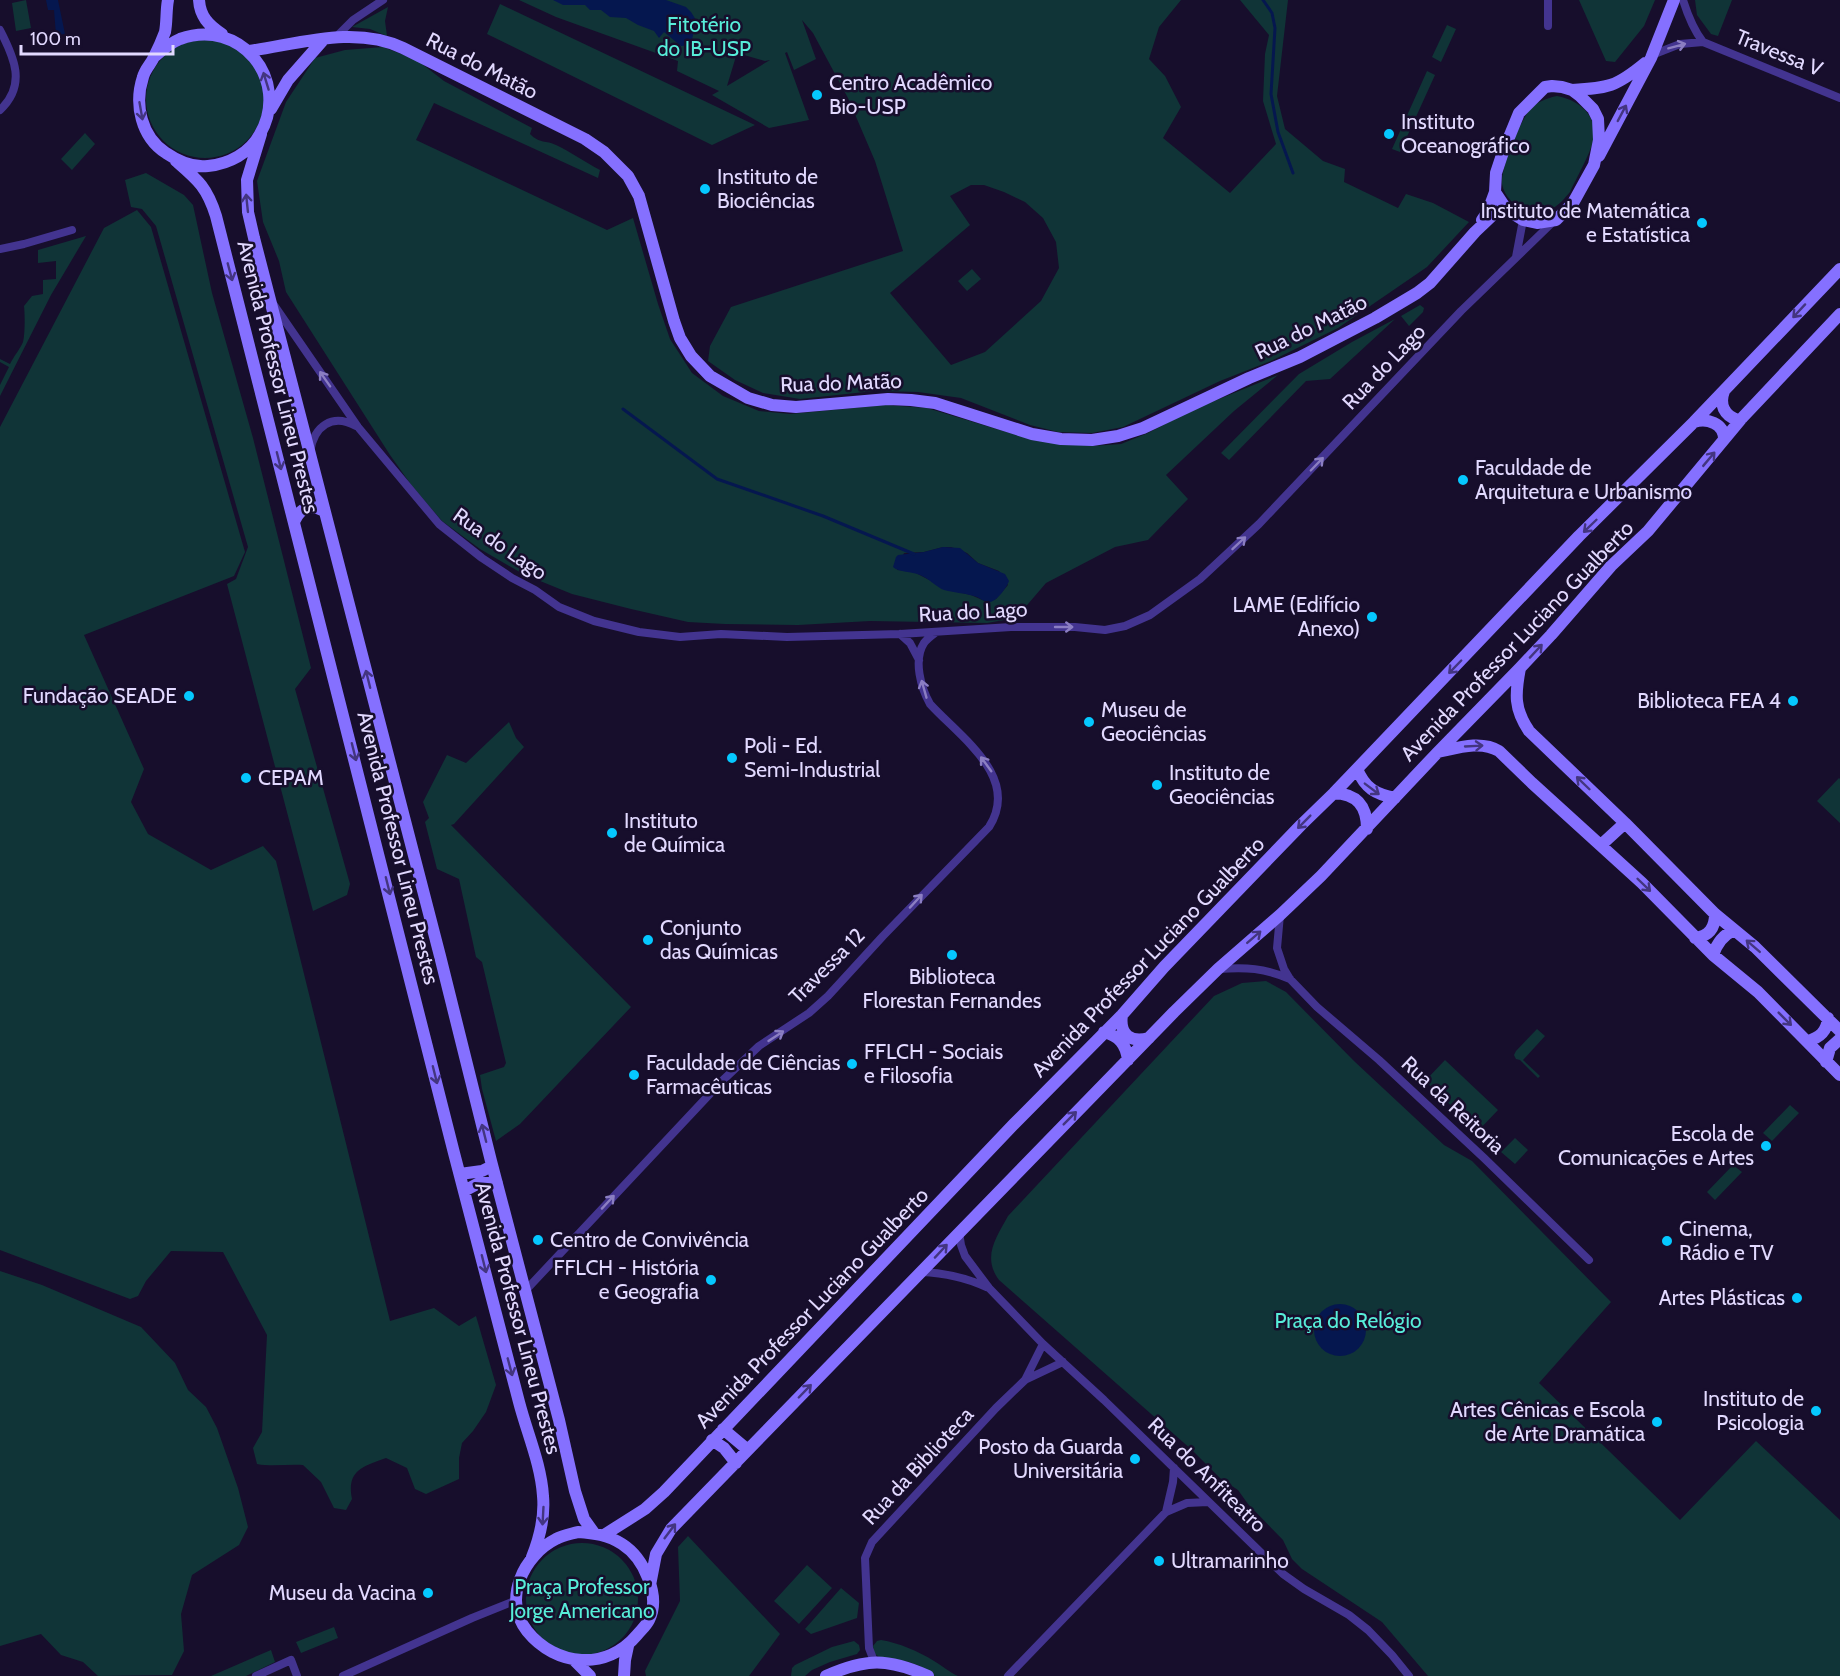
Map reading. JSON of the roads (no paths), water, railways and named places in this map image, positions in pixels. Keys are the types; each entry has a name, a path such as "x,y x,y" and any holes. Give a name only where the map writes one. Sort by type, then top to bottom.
{"street":[{"path":"168,0 165,30 144,74 138,94 140,114 147,133 159,149 176,160 189,165 203,166 223,163 242,154 252,145 261,134 269,113 288,80 330,38 383,0"},
{"path":"198,0 209,26 249,51 258,62 268,86 269,113"},
{"path":"1548,0 1548,26"},
{"path":"1651,56 1621,81 1599,88 1572,90 1545,87 1519,113 1496,173 1494,192 1507,210 1523,220 1537,223 1556,220 1573,202 1651,56 1674,0"},
{"name":"Travessa V","path":"1683,0 1694,29 1703,42"},
{"path":"0,30 17,75 15,88 9,100 0,110"},
{"path":"154,57 178,39 192,35 222,36 236,42"},
{"name":"Rua do Matão","path":"249,51 330,38 370,37 393,43 585,139 604,152 628,176 639,196 674,321 680,338 691,356 710,376 748,398 772,405 796,407 888,399 910,400 935,403 1032,434 1061,439 1092,440 1118,436 1143,428 1249,378 1290,362 1385,312 1430,283 1495,213 1507,210"},
{"name":"Travessa V","path":"1651,56 1680,44 1703,42 1840,98"},
{"path":"1572,90 1593,109 1598,119 1599,140 1594,165"},
{"name":"Avenida Professor Lineu Prestes","path":"261,134 250,165 246,193 254,238 559,1420 575,1491 584,1519 599,1534"},
{"name":"Avenida Professor Lineu Prestes","path":"176,160 201,182 210,198 464,1191 539,1473 543,1493 542,1534 532,1557"},
{"name":"Rua do Matão","path":"1475,232 1488,212 1494,192"},
{"path":"1516,257 1523,220"},
{"name":"Rua do Lago","path":"271,300 358,427 439,524 512,578 535,590 559,607 594,621 639,632 680,637 721,634 787,637 935,633 1011,627 1075,627 1106,630 1125,626 1150,615 1200,579 1259,524 1461,311 1556,220"},
{"path":"0,249 72,230"},
{"name":"Avenida Professor Luciano Gualberto","path":"599,1534 645,1509 664,1492 1014,1124 1122,1015 1172,959 1840,269"},
{"name":"Avenida Professor Luciano Gualberto","path":"650,1586 656,1554 670,1529 1149,1038 1218,969 1321,876 1520,668 1611,566 1648,531 1742,418 1840,314"},
{"path":"1725,390 1722,400 1724,411 1738,420 1742,418"},
{"path":"1694,422 1701,420 1715,423 1724,434 1724,439"},
{"path":"310,455 316,433 323,426 340,421 358,427"},
{"path":"294,520 300,511 310,507 325,512"},
{"path":"919,661 924,643 935,633"},
{"name":"Travessa 12","path":"525,1291 722,1081 759,1047 809,1013 828,996 994,819 998,809 998,790 991,771 977,752 930,704 920,674 919,661 910,643 900,634"},
{"path":"1520,668 1516,696 1522,721 1529,731 1715,914 1766,958 1840,1031"},
{"path":"1437,753 1472,746 1493,747 1499,750 1642,883 1713,955 1758,992 1840,1075"},
{"path":"1357,769 1366,786 1373,792 1395,798"},
{"path":"1334,794 1352,796 1359,802 1367,819 1366,829"},
{"path":"1601,845 1625,824"},
{"path":"1695,938 1702,937 1713,928 1715,914"},
{"name":"Rua da Reitoria","path":"1280,915 1277,948 1290,979 1317,1007 1379,1060 1484,1158 1589,1260"},
{"path":"1713,955 1718,942 1734,930"},
{"name":"Rua da Reitoria","path":"1218,969 1255,968 1290,979"},
{"path":"1122,1015 1123,1029 1131,1038 1141,1040 1149,1038"},
{"path":"1807,1041 1822,1034 1827,1018"},
{"path":"1104,1032 1119,1038 1124,1044 1128,1060"},
{"path":"1826,1062 1830,1048 1840,1039"},
{"path":"460,1174 482,1172 492,1166"},
{"path":"464,1191 479,1183 497,1183"},
{"name":"Rua do Anfiteatro","path":"959,1232 966,1256 989,1288 1043,1344 1283,1574 1349,1615 1368,1630 1409,1676"},
{"name":"Rua do Anfiteatro","path":"921,1272 938,1272 964,1277 989,1288"},
{"name":"Rua da Biblioteca","path":"1025,1380 1043,1344"},
{"name":"Rua da Biblioteca","path":"874,1661 869,1648 866,1558 872,1542 996,1408 1025,1380 1063,1362"},
{"path":"723,1429 748,1450"},
{"path":"712,1440 729,1453 736,1463"},
{"path":"1166,1512 1174,1468"},
{"path":"1008,1676 1166,1512 1187,1503 1208,1502"},
{"path":"575,1661 609,1656 628,1646 648,1622 651,1614 650,1586 641,1564 623,1545 599,1534 578,1532 557,1538 543,1547 524,1569 518,1585 517,1600 524,1627 535,1641 548,1651 575,1661 590,1676"},
{"path":"343,1676 480,1614 517,1600"},
{"path":"624,1676 628,1646"},
{"path":"256,1676 291,1660 297,1676"},
{"path":"826,1676 850,1666 874,1661 907,1667 928,1676"}],"waterway":[{"path":"1263,0 1272,13 1275,28 1271,94 1278,132 1293,173"},
{"path":"623,409 717,479 823,516 914,554"}],"place":[{"name":"Centro Acadêmico Bio-USP","path":"817,95"},
{"name":"Instituto Oceanográfico","path":"1389,134"},
{"name":"Instituto de Biociências","path":"705,189"},
{"name":"Instituto de Matemática e Estatística","path":"1702,223"},
{"name":"Faculdade de Arquitetura e Urbanismo","path":"1463,480"},
{"name":"LAME (Edifício Anexo)","path":"1372,617"},
{"name":"Fundação SEADE","path":"189,696"},
{"name":"Biblioteca FEA 4","path":"1793,701"},
{"name":"Museu de Geociências","path":"1089,722"},
{"name":"Poli - Ed. Semi-Industrial","path":"732,758"},
{"name":"CEPAM","path":"246,778"},
{"name":"Instituto de Geociências","path":"1157,785"},
{"name":"Instituto de Química","path":"612,833"},
{"name":"Conjunto das Químicas","path":"648,940"},
{"name":"Biblioteca Florestan Fernandes","path":"952,955"},
{"name":"FFLCH - Sociais e Filosofia","path":"852,1064"},
{"name":"Faculdade de Ciências Farmacêuticas","path":"634,1075"},
{"name":"Escola de Comunicações e Artes","path":"1766,1146"},
{"name":"Centro de Convivência","path":"538,1240"},
{"name":"Cinema, Rádio e TV","path":"1667,1241"},
{"name":"FFLCH - História e Geografia","path":"711,1280"},
{"name":"Artes Plásticas","path":"1797,1298"},
{"name":"Instituto de Psicologia","path":"1816,1411"},
{"name":"Artes Cênicas e Escola de Arte Dramática","path":"1657,1422"},
{"name":"Posto da Guarda Universitária","path":"1135,1459"},
{"name":"Ultramarinho","path":"1159,1561"},
{"name":"Museu da Vacina","path":"428,1593"}],"park label":[{"name":"Fitotério do IB-USP","path":"704,37"},
{"name":"Praça do Relógio","path":"1348,1321"},
{"name":"Praça Professor Jorge Americano","path":"582,1599"}]}
